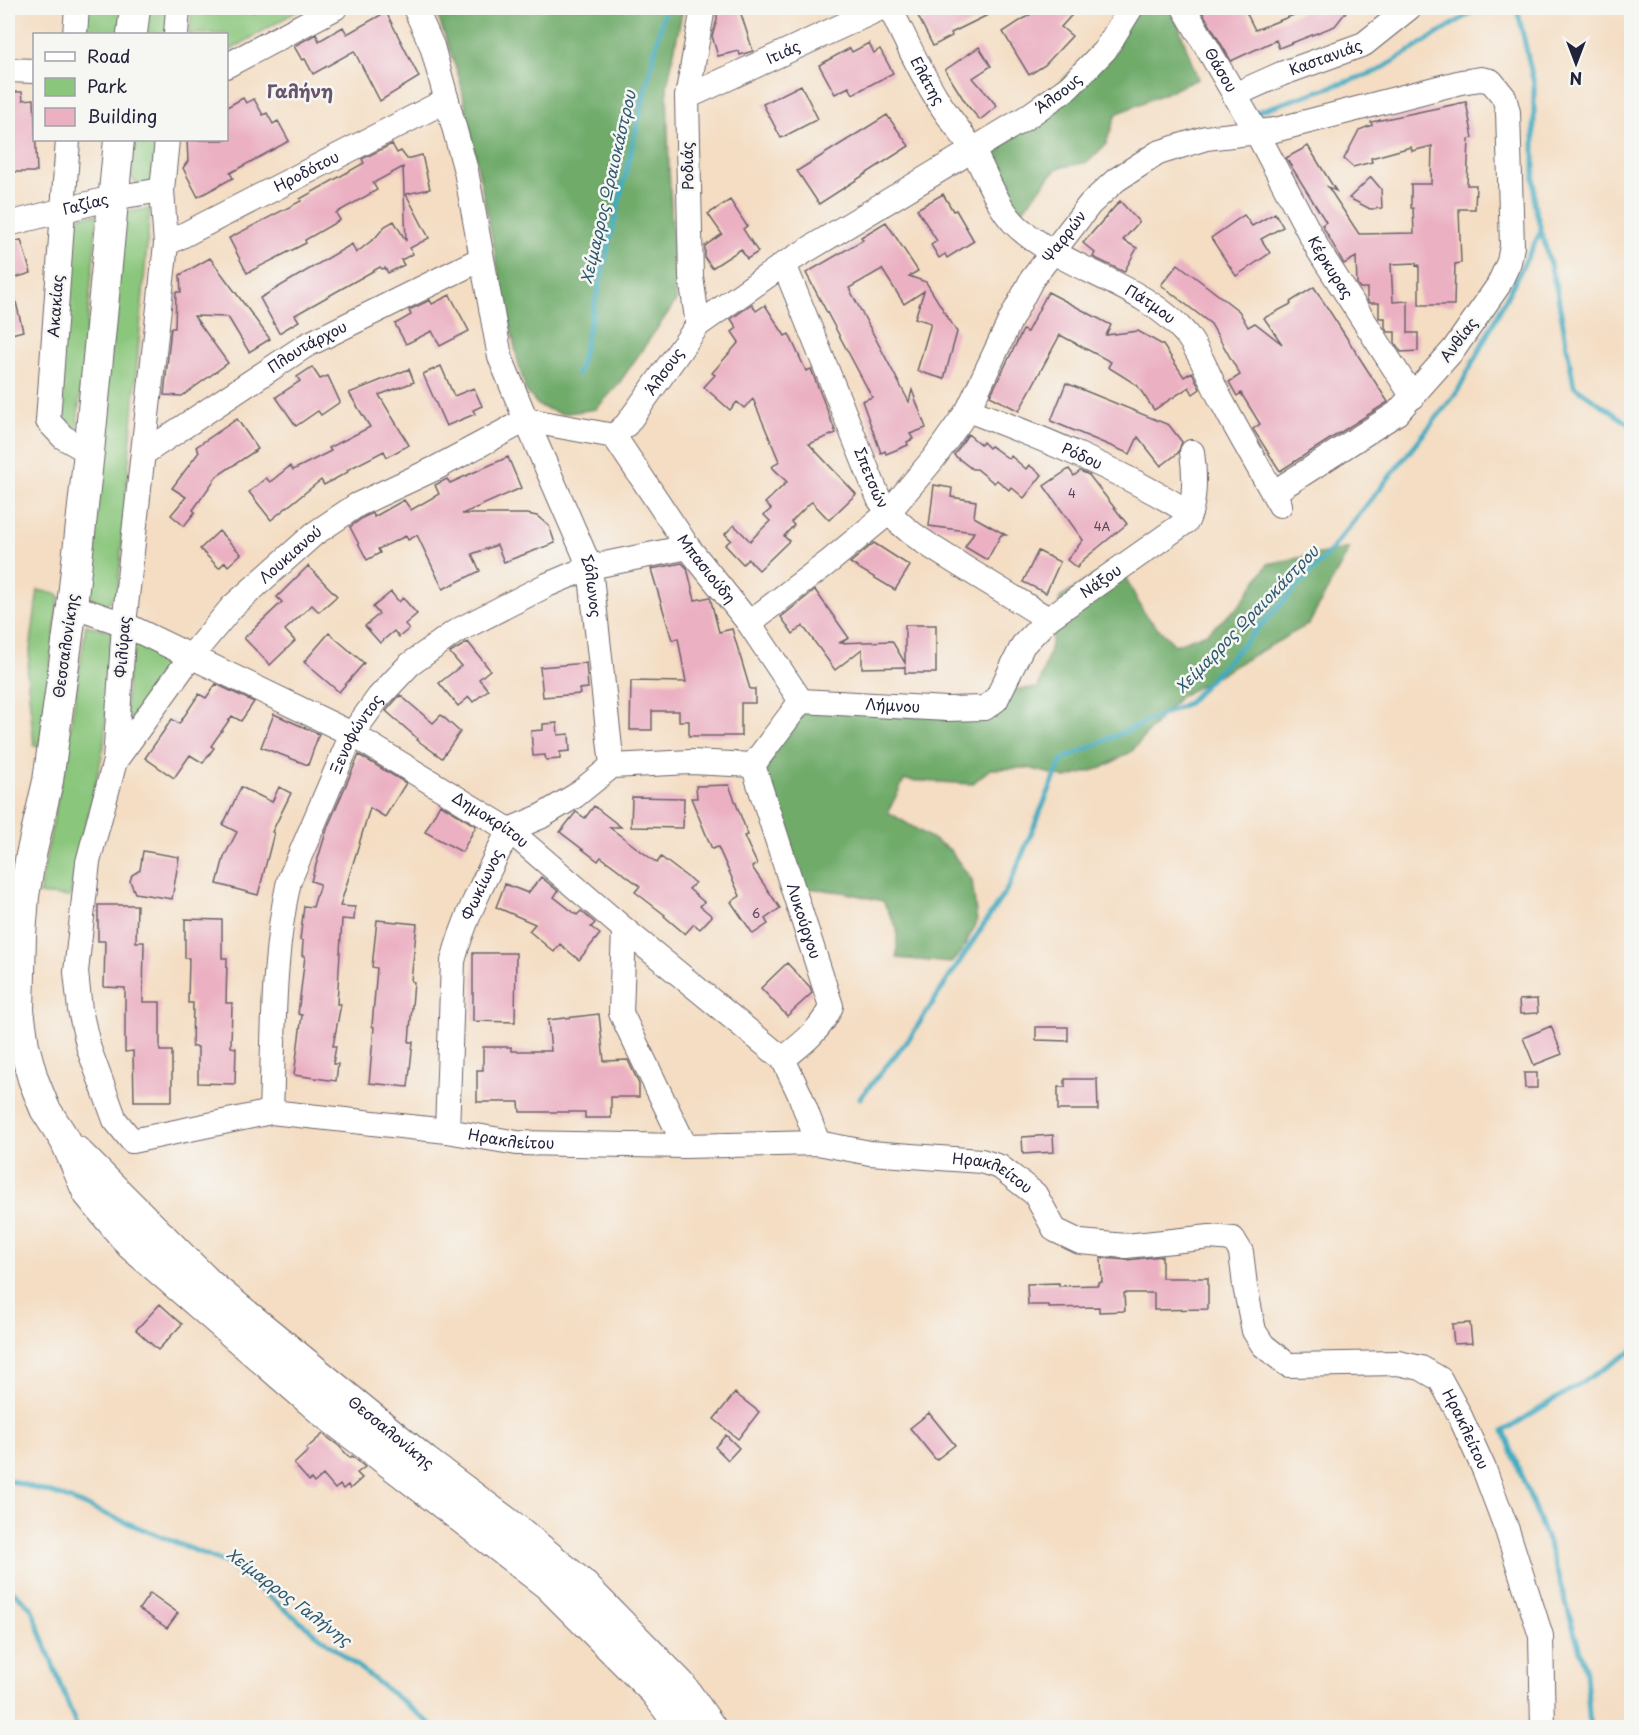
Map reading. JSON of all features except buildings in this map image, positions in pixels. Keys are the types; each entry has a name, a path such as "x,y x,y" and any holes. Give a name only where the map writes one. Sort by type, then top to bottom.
{"main road":[{"path":"132,33 135,8"},
{"name":"Θεσσαλονίκης","path":"119,141 72,606 48,782 24,896 19,1010 24,1046 33,1079 45,1109 65,1140 88,1193 131,1245 321,1410 547,1584 655,1692 682,1728"},
{"name":"Θεσσαλονίκης","path":"65,1140 210,1286 425,1461 516,1529 581,1583 680,1684 711,1728"}],"street":[{"path":"75,33 78,8"},
{"path":"176,33 178,8"},
{"path":"228,65 335,8"},
{"path":"415,8 432,46 466,171 500,357 526,420 614,436"},
{"name":"Ροδιάς","path":"698,325 691,277 687,97 703,8"},
{"name":"Ιτιάς","path":"687,97 881,8"},
{"name":"Ελάτης","path":"890,8 936,98 972,150"},
{"name":"Άλσους","path":"614,436 627,424 698,325 784,264 1027,117 1069,87 1105,50 1131,8"},
{"name":"Θάσου","path":"1184,8 1257,133"},
{"name":"Καστανιάς","path":"1234,95 1281,74 1364,44 1409,8"},
{"path":"8,70 33,70"},
{"name":"Ψαρρών","path":"749,623 831,561 888,513 934,458 968,410 1032,279 1052,251 1090,204 1116,180 1137,165 1158,153 1206,138 1234,133 1257,133 1286,127 1472,80 1491,81 1504,97 1508,112"},
{"name":"Ηροδότου","path":"166,244 447,100"},
{"name":"Ανθίας","path":"1277,500 1397,413 1461,340 1498,286 1509,262 1512,226 1508,112"},
{"name":"Κέρκυρας","path":"1257,133 1319,251 1413,397"},
{"name":"Ακακίας","path":"68,141 48,421 63,437 89,452"},
{"name":"Φιλύρας","path":"132,1141 115,1120 89,1049 80,1010 76,972 88,862 115,761 124,624 166,244 162,190 167,141"},
{"name":"Πάτμου","path":"972,150 999,202 1011,220 1024,233 1052,251 1151,304 1187,335 1277,500"},
{"name":"Γαζίας","path":"8,225 63,209 162,190"},
{"name":"Πλουτάρχου","path":"144,453 305,346 481,259"},
{"name":"Σπετσών","path":"784,264 879,500 888,513 903,528 1048,619"},
{"name":"Ρόδου","path":"968,410 1080,454 1124,475 1190,513"},
{"name":"Σόλωνος","path":"526,420 590,567 612,766"},
{"name":"Λουκιανού","path":"115,761 192,655 232,607 314,534 357,505 436,468 526,420"},
{"name":"Μπασιούδη","path":"614,436 688,547 749,623 801,701"},
{"path":"1190,513 1194,468 1192,452"},
{"name":"Νάξου","path":"986,708 996,700 1023,645 1048,619 1187,521 1190,513"},
{"name":"Ξενοφώντος","path":"271,1112 276,977 289,881 352,734 378,698 409,665 455,632 546,585 590,567 688,547"},
{"name":"Δημοκρίτου","path":"72,606 124,624 192,655 352,734 509,830 624,929 783,1059 800,1095 818,1143"},
{"path":"612,766 691,762 753,765 801,701"},
{"name":"Λήμνου","path":"801,701 947,709 986,708"},
{"name":"Λυκούργου","path":"753,765 831,1006 827,1015 804,1042 783,1059"},
{"name":"Φωκίωνος","path":"447,1131 453,961 459,936 474,899 509,830 540,817 575,796 612,766"},
{"path":"624,929 621,1013 685,1146"},
{"name":"Ηρακλείτου","path":"132,1141 271,1112 447,1131 517,1143 685,1146 818,1143 870,1153 981,1161 1000,1167 1035,1194 1055,1230 1080,1242 1126,1246 1210,1237 1233,1239 1241,1252 1254,1331 1263,1345 1288,1365 1398,1363 1421,1368 1440,1379 1484,1469 1507,1530 1541,1636 1543,1728"}],"green space":[{"path":"85,8 123,8 120,33 83,33"},
{"path":"144,8 171,8 168,33 143,33"},
{"path":"192,8 250,8 254,14 266,8 302,8 228,51 228,33 189,33"},
{"path":"435,8 683,8 667,86 676,301 617,386 596,409 562,414 539,406 526,391 500,278 460,80"},
{"path":"1133,8 1172,8 1198,79 1116,114 1106,144 1088,162 1057,168 1015,219 978,153 1018,126"},
{"path":"130,141 160,141 152,183 139,186 126,171"},
{"path":"150,209 118,591 108,603 102,605 92,598 87,588 123,212"},
{"path":"98,214 76,436 54,415 70,218"},
{"path":"1350,548 1309,624 1179,697 1131,752 1102,768 1066,778 1029,768 990,769 972,784 904,780 888,812 949,849 972,880 977,922 961,952 951,963 897,958 897,929 883,901 842,892 797,887 756,787 804,699 956,716 1014,689 1038,688 1050,649 1060,598 1117,561 1145,615 1175,645 1207,633 1239,606 1268,564"},
{"path":"38,590 59,595 42,737 37,747 34,745 27,674"},
{"path":"86,625 111,631 104,746 70,897 39,894 69,737"},
{"path":"130,640 172,658 124,731"}],"waterway":[{"name":"Χείμαρρος Ωραιοκάστρου","path":"578,374 665,8"},
{"name":"Χείμαρρος Ωραιοκάστρου","path":"1256,112 1378,71 1474,11 1475,8"},
{"name":"Χείμαρρος Ωραιοκάστρου","path":"1517,8 1534,84 1534,203 1557,291 1574,386 1632,426"},
{"name":"Χείμαρρος Ωραιοκάστρου","path":"860,1098 911,1036 1009,886 1062,760 1188,703 1326,556 1458,391 1541,231"},
{"name":"Χείμαρρος Ωραιοκάστρου","path":"1590,1728 1586,1672 1550,1548 1504,1431 1632,1351"},
{"name":"Χείμαρρος Γαλήνης","path":"8,1480 61,1496 226,1563 436,1728"},
{"name":"Χείμαρρος Γαλήνης","path":"8,1587 31,1607 77,1728"}],"district":[{"name":"Γαλήνη","path":"300,92"}]}
